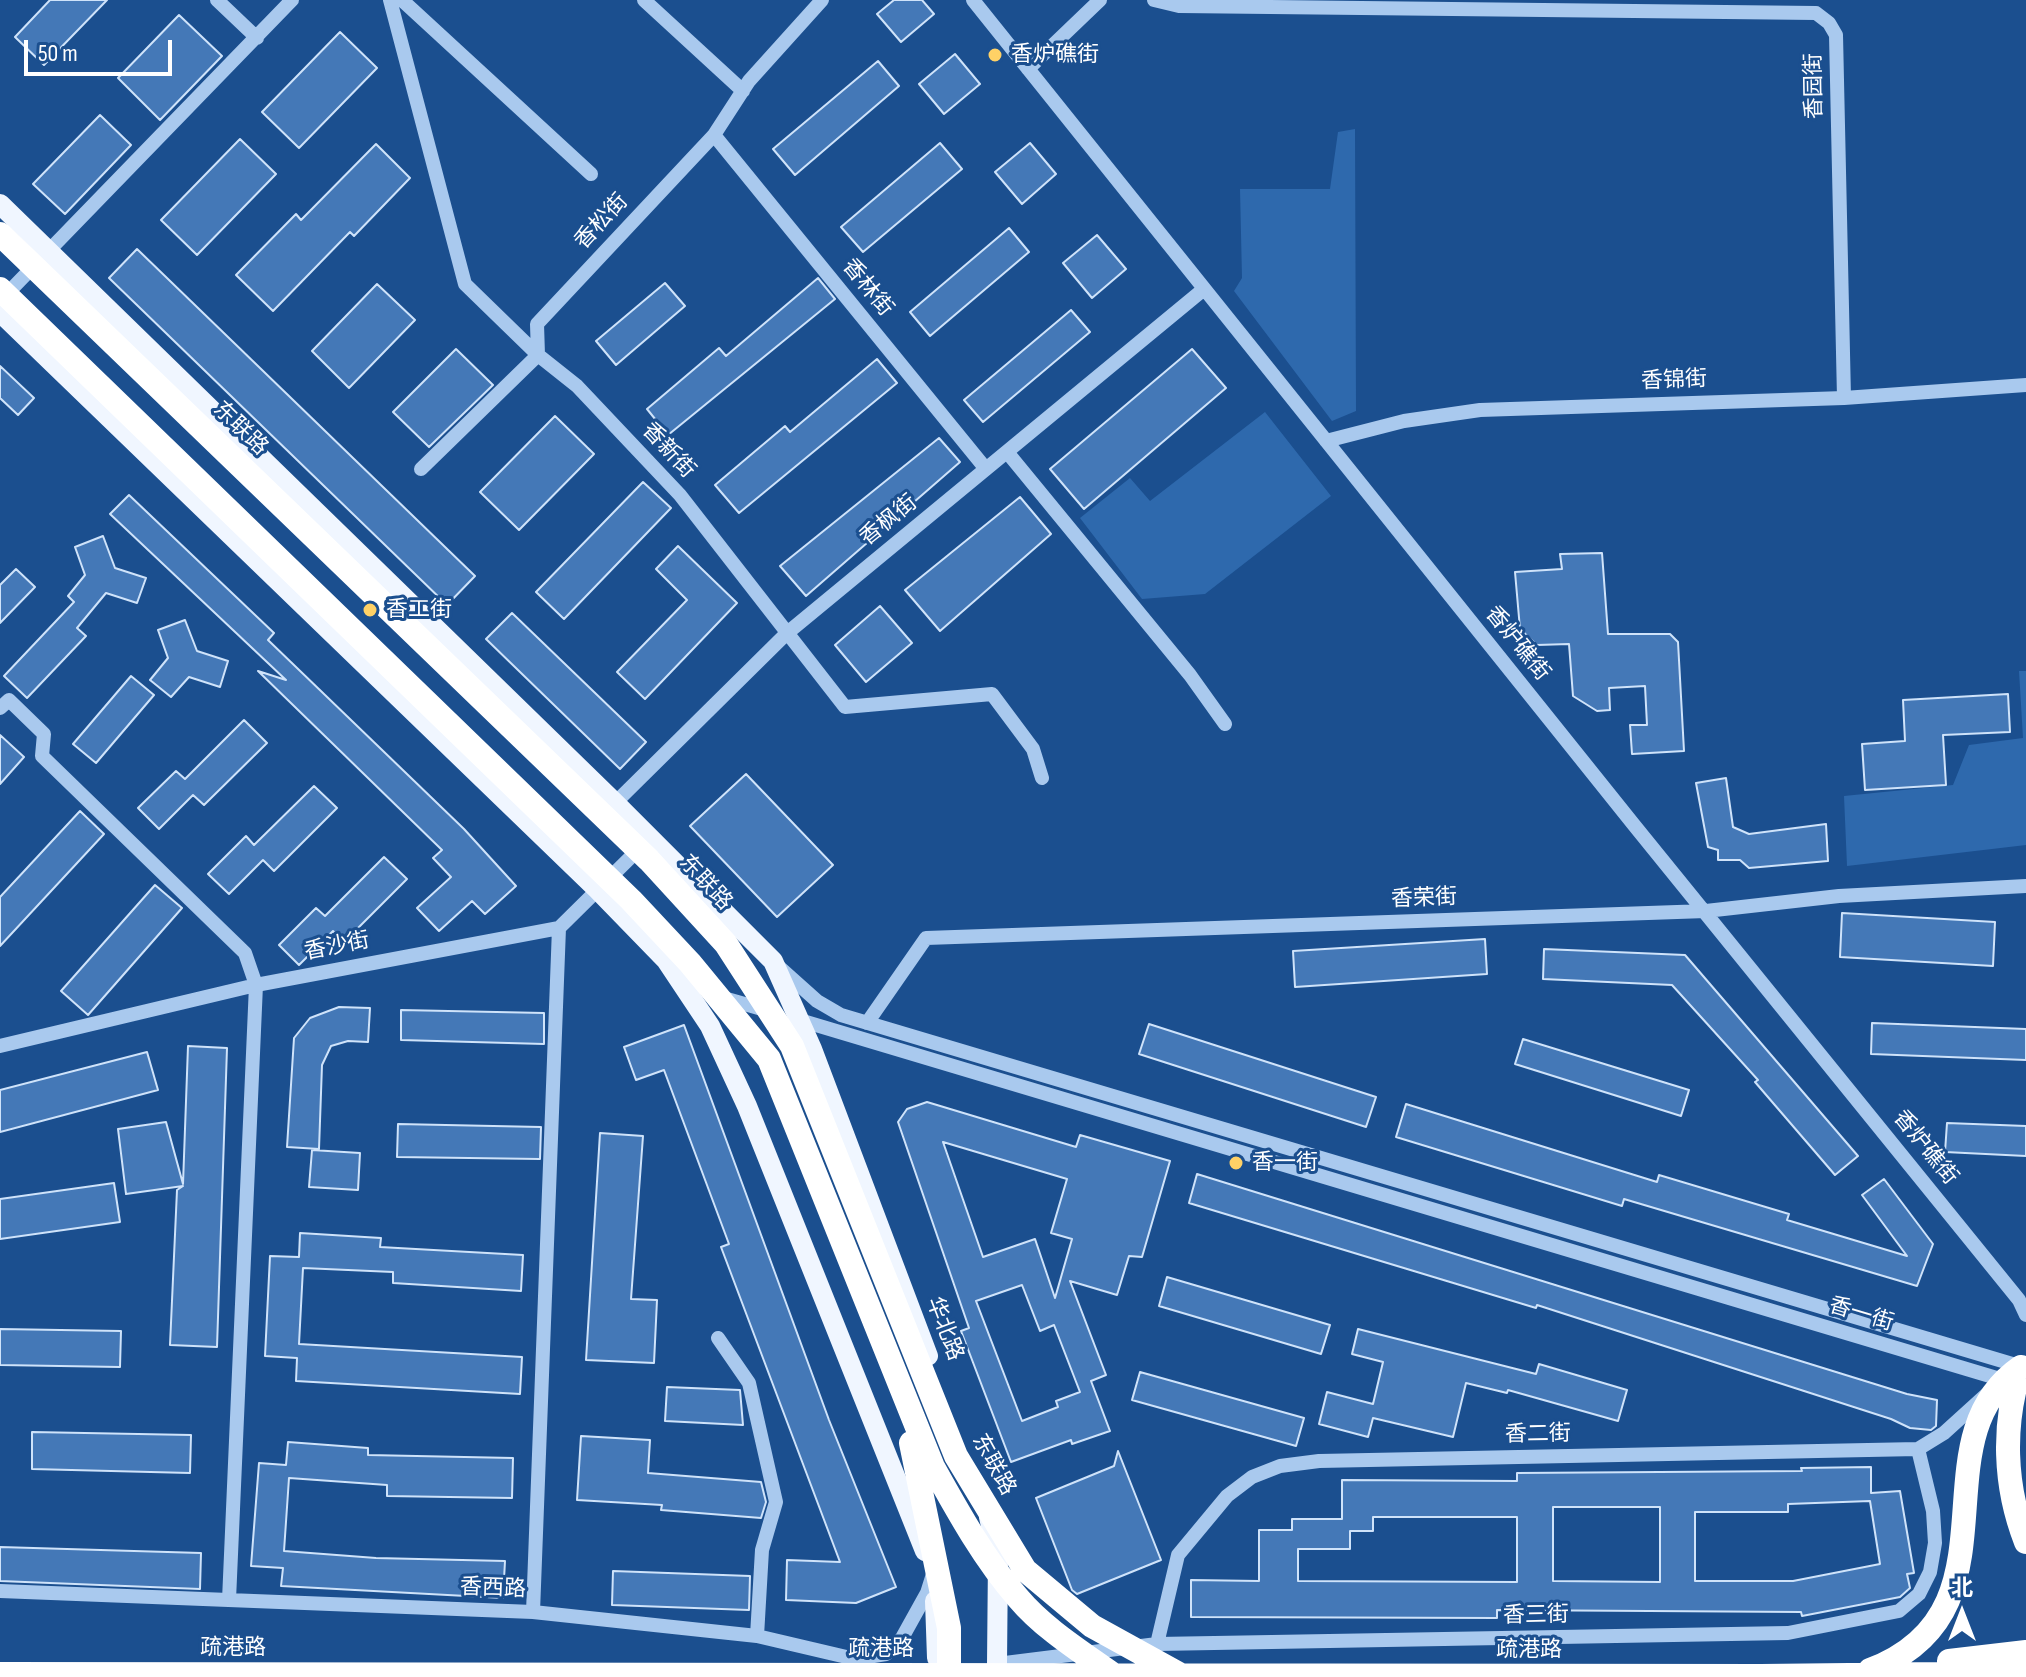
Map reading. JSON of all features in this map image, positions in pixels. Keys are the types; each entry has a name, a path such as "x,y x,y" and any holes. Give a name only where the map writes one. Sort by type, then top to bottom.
{"highway":[{"name":"东联路","path":"0,234 649,860 726,944 792,1046 956,1456 1025,1570 1092,1626 1181,1675 1193,1677"},
{"path":"0,289 631,900 690,963 769,1059 933,1467 963,1520 1018,1599 1071,1644 1117,1677"},
{"path":"2019,1373 2008,1470 2011,1494 2026,1542"},
{"path":"1857,1675 1896,1661 1925,1641 1946,1616 1958,1589 1966,1555 1974,1448 1979,1423 2019,1373"},
{"path":"898,1386 949,1628 943,1667"},
{"path":"1857,1675 2026,1652"},
{"path":"0,1661 43,1674"},
{"path":"1857,1675 2026,1673"},
{"name":"疏港路","path":"0,1674 1857,1675"}],"main road":[{"path":"0,204 651,838 773,961"},
{"path":"0,312 597,889 677,973 710,1026 747,1106 933,1574 943,1667"},
{"name":"华北路","path":"773,961 800,1020 981,1486 998,1557 997,1664"}],"street":[{"path":"217,0 257,38"},
{"path":"0,301 292,0"},
{"name":"香新街","path":"390,0 465,284 538,355 577,386 680,495 845,707 992,694 1033,749 1042,778"},
{"path":"402,0 591,174"},
{"path":"644,0 743,91"},
{"name":"香松街","path":"538,355 537,324 714,135 743,91 822,0"},
{"name":"香炉礁街","path":"973,0 2019,1300 2026,1315"},
{"path":"1028,69 1100,0"},
{"name":"香园街","path":"1154,0 1209,6 1816,13 1829,23 1836,35 1844,398"},
{"name":"香林街","path":"714,135 986,469"},
{"name":"香枫街","path":"615,803 786,634 1204,289"},
{"path":"421,469 538,355"},
{"name":"香锦街","path":"1326,441 1404,421 1480,410 1844,398 2026,385"},
{"path":"1007,452 1190,675 1225,724"},
{"path":"0,708 9,700 44,734 42,756 245,953 256,985 229,1600"},
{"path":"533,1612 559,928 651,838"},
{"name":"香荣街","path":"867,1023 926,938 1706,911 1839,896 2026,886"},
{"name":"香沙街","path":"0,1046 256,985 559,928"},
{"name":"香一街","path":"773,961 817,1001 841,1015 2019,1373"},
{"name":"香一街","path":"677,973 703,992 2019,1373"},
{"path":"718,1338 749,1383 776,1502 762,1550 757,1636"},
{"path":"1918,1449 1944,1433 2019,1373"},
{"name":"香三街","path":"997,1664 1157,1644 1788,1633 1899,1611 1919,1594 1930,1572 1935,1543 1933,1511 1918,1449"},
{"name":"香二街","path":"1157,1644 1178,1555 1227,1496 1252,1477 1280,1466 1319,1461 1918,1449"},
{"name":"香西路","path":"0,1591 533,1612 757,1636 855,1659 886,1654 914,1619 933,1574"}],"shaded area":[{"path":"1355,129 1356,411 1332,421 1234,291 1242,278 1240,189 1330,189 1338,132"},
{"path":"1265,412 1331,496 1205,594 1142,599 1080,518 1130,478 1150,501"},
{"path":"2019,671 2026,671 2026,845 1847,866 1844,796 1953,785 1969,745 2023,738"}],"building":[{"path":"50,0 107,0 44,65 15,37"},
{"path":"894,0 922,0 934,14 901,42 877,14"},
{"path":"179,15 222,56 160,120 118,78"},
{"path":"340,32 377,68 299,148 262,112"},
{"path":"955,54 980,84 944,114 919,84"},
{"path":"878,61 899,86 795,175 773,149"},
{"path":"100,115 131,145 65,214 33,184"},
{"path":"240,139 276,174 197,255 161,220"},
{"path":"940,143 962,169 863,252 841,227"},
{"path":"1030,143 1056,174 1022,204 995,172"},
{"path":"376,144 410,178 354,236 350,232 273,311 236,275 296,214 301,220"},
{"path":"1009,228 1029,252 930,336 910,312"},
{"path":"1097,235 1126,269 1092,298 1063,263"},
{"path":"137,249 475,576 447,605 109,278"},
{"path":"818,278 835,299 668,435 647,409 719,348 726,356"},
{"path":"665,283 685,306 616,365 596,341"},
{"path":"377,284 415,320 349,388 312,351"},
{"path":"1071,310 1090,332 983,422 964,400"},
{"path":"456,349 493,385 429,447 393,412"},
{"path":"1192,349 1226,388 1084,509 1050,469"},
{"path":"877,359 897,383 739,513 715,485 785,426 790,432"},
{"path":"0,366 34,398 18,415 0,398"},
{"path":"555,416 594,454 519,530 480,492"},
{"path":"939,438 960,462 806,596 780,566"},
{"path":"643,482 671,508 564,619 536,592"},
{"path":"129,495 274,633 268,640 464,829 516,886 485,914 472,901 439,931 417,908 451,877 433,858 442,850 258,671 286,680 110,514"},
{"path":"1020,497 1051,534 940,631 905,590"},
{"path":"103,536 115,568 146,578 137,603 106,593 77,628 86,636 27,698 4,676 74,602 68,596 85,575 75,547"},
{"path":"678,546 737,603 645,699 617,672 687,600 656,569"},
{"path":"1602,553 1608,634 1670,634 1678,642 1684,751 1632,754 1630,725 1647,725 1645,686 1609,688 1610,710 1597,711 1573,696 1569,644 1537,645 1520,629 1515,572 1562,569 1560,554"},
{"path":"16,569 35,587 0,623 0,585"},
{"path":"880,606 912,643 866,682 835,645"},
{"path":"512,613 646,742 620,769 486,639"},
{"path":"185,620 197,651 228,661 220,687 189,677 171,697 150,680 168,658 158,630"},
{"path":"131,676 154,695 96,763 73,744"},
{"path":"2008,694 2010,732 1943,735 1946,785 1865,790 1862,744 1905,741 1903,700"},
{"path":"244,720 267,743 204,805 193,795 159,829 138,808 176,771 185,779"},
{"path":"0,735 24,757 0,784"},
{"path":"746,774 833,865 777,917 690,826"},
{"path":"1726,778 1733,827 1749,834 1826,824 1828,861 1749,868 1740,860 1718,860 1718,850 1708,847 1696,783"},
{"path":"314,786 337,808 274,871 263,860 229,894 208,874 246,836 254,845"},
{"path":"80,811 104,834 0,946 0,897"},
{"path":"384,857 407,879 344,942 333,931 299,965 279,945 316,908 325,916"},
{"path":"155,885 182,908 88,1015 61,991"},
{"path":"1842,913 1995,922 1993,966 1840,957"},
{"path":"1485,939 1487,974 1295,987 1293,951"},
{"path":"1544,949 1685,955 1858,1156 1835,1175 1755,1082 1758,1080 1672,985 1543,979"},
{"path":"339,1007 370,1008 368,1042 348,1041 331,1046 322,1065 319,1149 287,1147 294,1038 310,1018"},
{"path":"401,1010 544,1013 544,1044 401,1040"},
{"path":"1872,1023 2026,1029 2026,1060 1871,1054"},
{"path":"1149,1024 1376,1097 1366,1127 1139,1054"},
{"path":"684,1025 829,1420 896,1587 856,1603 786,1600 787,1560 840,1562 721,1247 729,1244 664,1070 636,1080 624,1047"},
{"path":"1523,1039 1689,1090 1681,1116 1515,1064"},
{"path":"188,1046 227,1048 217,1347 170,1345 177,1190 183,1186 126,1194 118,1129 166,1122 183,1184"},
{"path":"147,1052 158,1090 0,1132 0,1090"},
{"path":"927,1102 1076,1147 1080,1135 1170,1161 1142,1257 1129,1256 1117,1295 1070,1281 1106,1375 1091,1381 1110,1431 1072,1444 1071,1440 1011,1462 961,1331 969,1328 898,1122 907,1109","holes":["943,1142 1067,1179 1051,1233 1072,1239 1055,1298 1035,1239 983,1257","1022,1285 1040,1331 1054,1325 1080,1392 1056,1401 1058,1407 1022,1421 976,1301"]},
{"path":"1406,1104 1657,1182 1659,1175 1789,1214 1787,1220 1907,1256 1862,1195 1884,1179 1933,1244 1917,1286 1624,1199 1622,1206 1396,1137"},
{"path":"1947,1123 2026,1126 2026,1156 1945,1152"},
{"path":"398,1124 541,1127 540,1159 397,1157"},
{"path":"600,1133 643,1136 631,1299 657,1300 654,1363 586,1360"},
{"path":"312,1150 360,1153 358,1190 309,1187"},
{"path":"1197,1174 1907,1394 1937,1400 1936,1426 1931,1430 1910,1428 1891,1419 1537,1305 1536,1308 1189,1203"},
{"path":"114,1183 120,1222 0,1239 0,1199"},
{"path":"300,1233 381,1238 380,1247 523,1255 521,1291 393,1283 393,1272 303,1268 299,1344 522,1357 520,1394 296,1381 297,1358 265,1356 270,1256 299,1257"},
{"path":"1167,1277 1330,1325 1321,1354 1159,1306"},
{"path":"0,1329 121,1331 120,1367 0,1365"},
{"path":"1358,1329 1536,1374 1539,1364 1627,1390 1618,1421 1508,1390 1507,1393 1466,1383 1453,1437 1373,1418 1368,1437 1319,1424 1327,1392 1373,1404 1383,1362 1352,1354"},
{"path":"1140,1372 1304,1418 1296,1446 1132,1400"},
{"path":"667,1387 740,1390 743,1425 665,1421"},
{"path":"32,1432 191,1435 190,1473 32,1469"},
{"path":"581,1436 650,1440 648,1473 761,1482 766,1502 761,1518 661,1510 662,1505 577,1500"},
{"path":"288,1442 368,1448 368,1455 513,1458 512,1498 387,1496 387,1485 289,1478 284,1551 376,1558 505,1561 503,1598 281,1586 283,1568 251,1566 259,1463 286,1465"},
{"path":"1118,1451 1161,1560 1077,1594 1072,1590 1036,1498 1114,1466"},
{"path":"1871,1467 1871,1493 1900,1491 1914,1573 1907,1574 1910,1588 1900,1597 1802,1616 1801,1612 1497,1610 1497,1618 1191,1617 1191,1580 1259,1581 1259,1530 1292,1530 1292,1519 1342,1519 1342,1480 1517,1481 1517,1473 1802,1471 1801,1468","holes":["1870,1501 1880,1564 1793,1581 1695,1581 1695,1512 1788,1512 1788,1504","1553,1507 1660,1507 1660,1582 1553,1581","1373,1517 1517,1517 1517,1582 1298,1581 1298,1549 1350,1549 1350,1531 1373,1531"]},
{"path":"0,1547 201,1553 200,1589 0,1581"},
{"path":"613,1571 750,1576 749,1610 612,1605"}],"place":[{"name":"香炉礁街","path":"995,55"},
{"name":"香工街","path":"370,610"},
{"name":"香一街","path":"1236,1163"}]}
